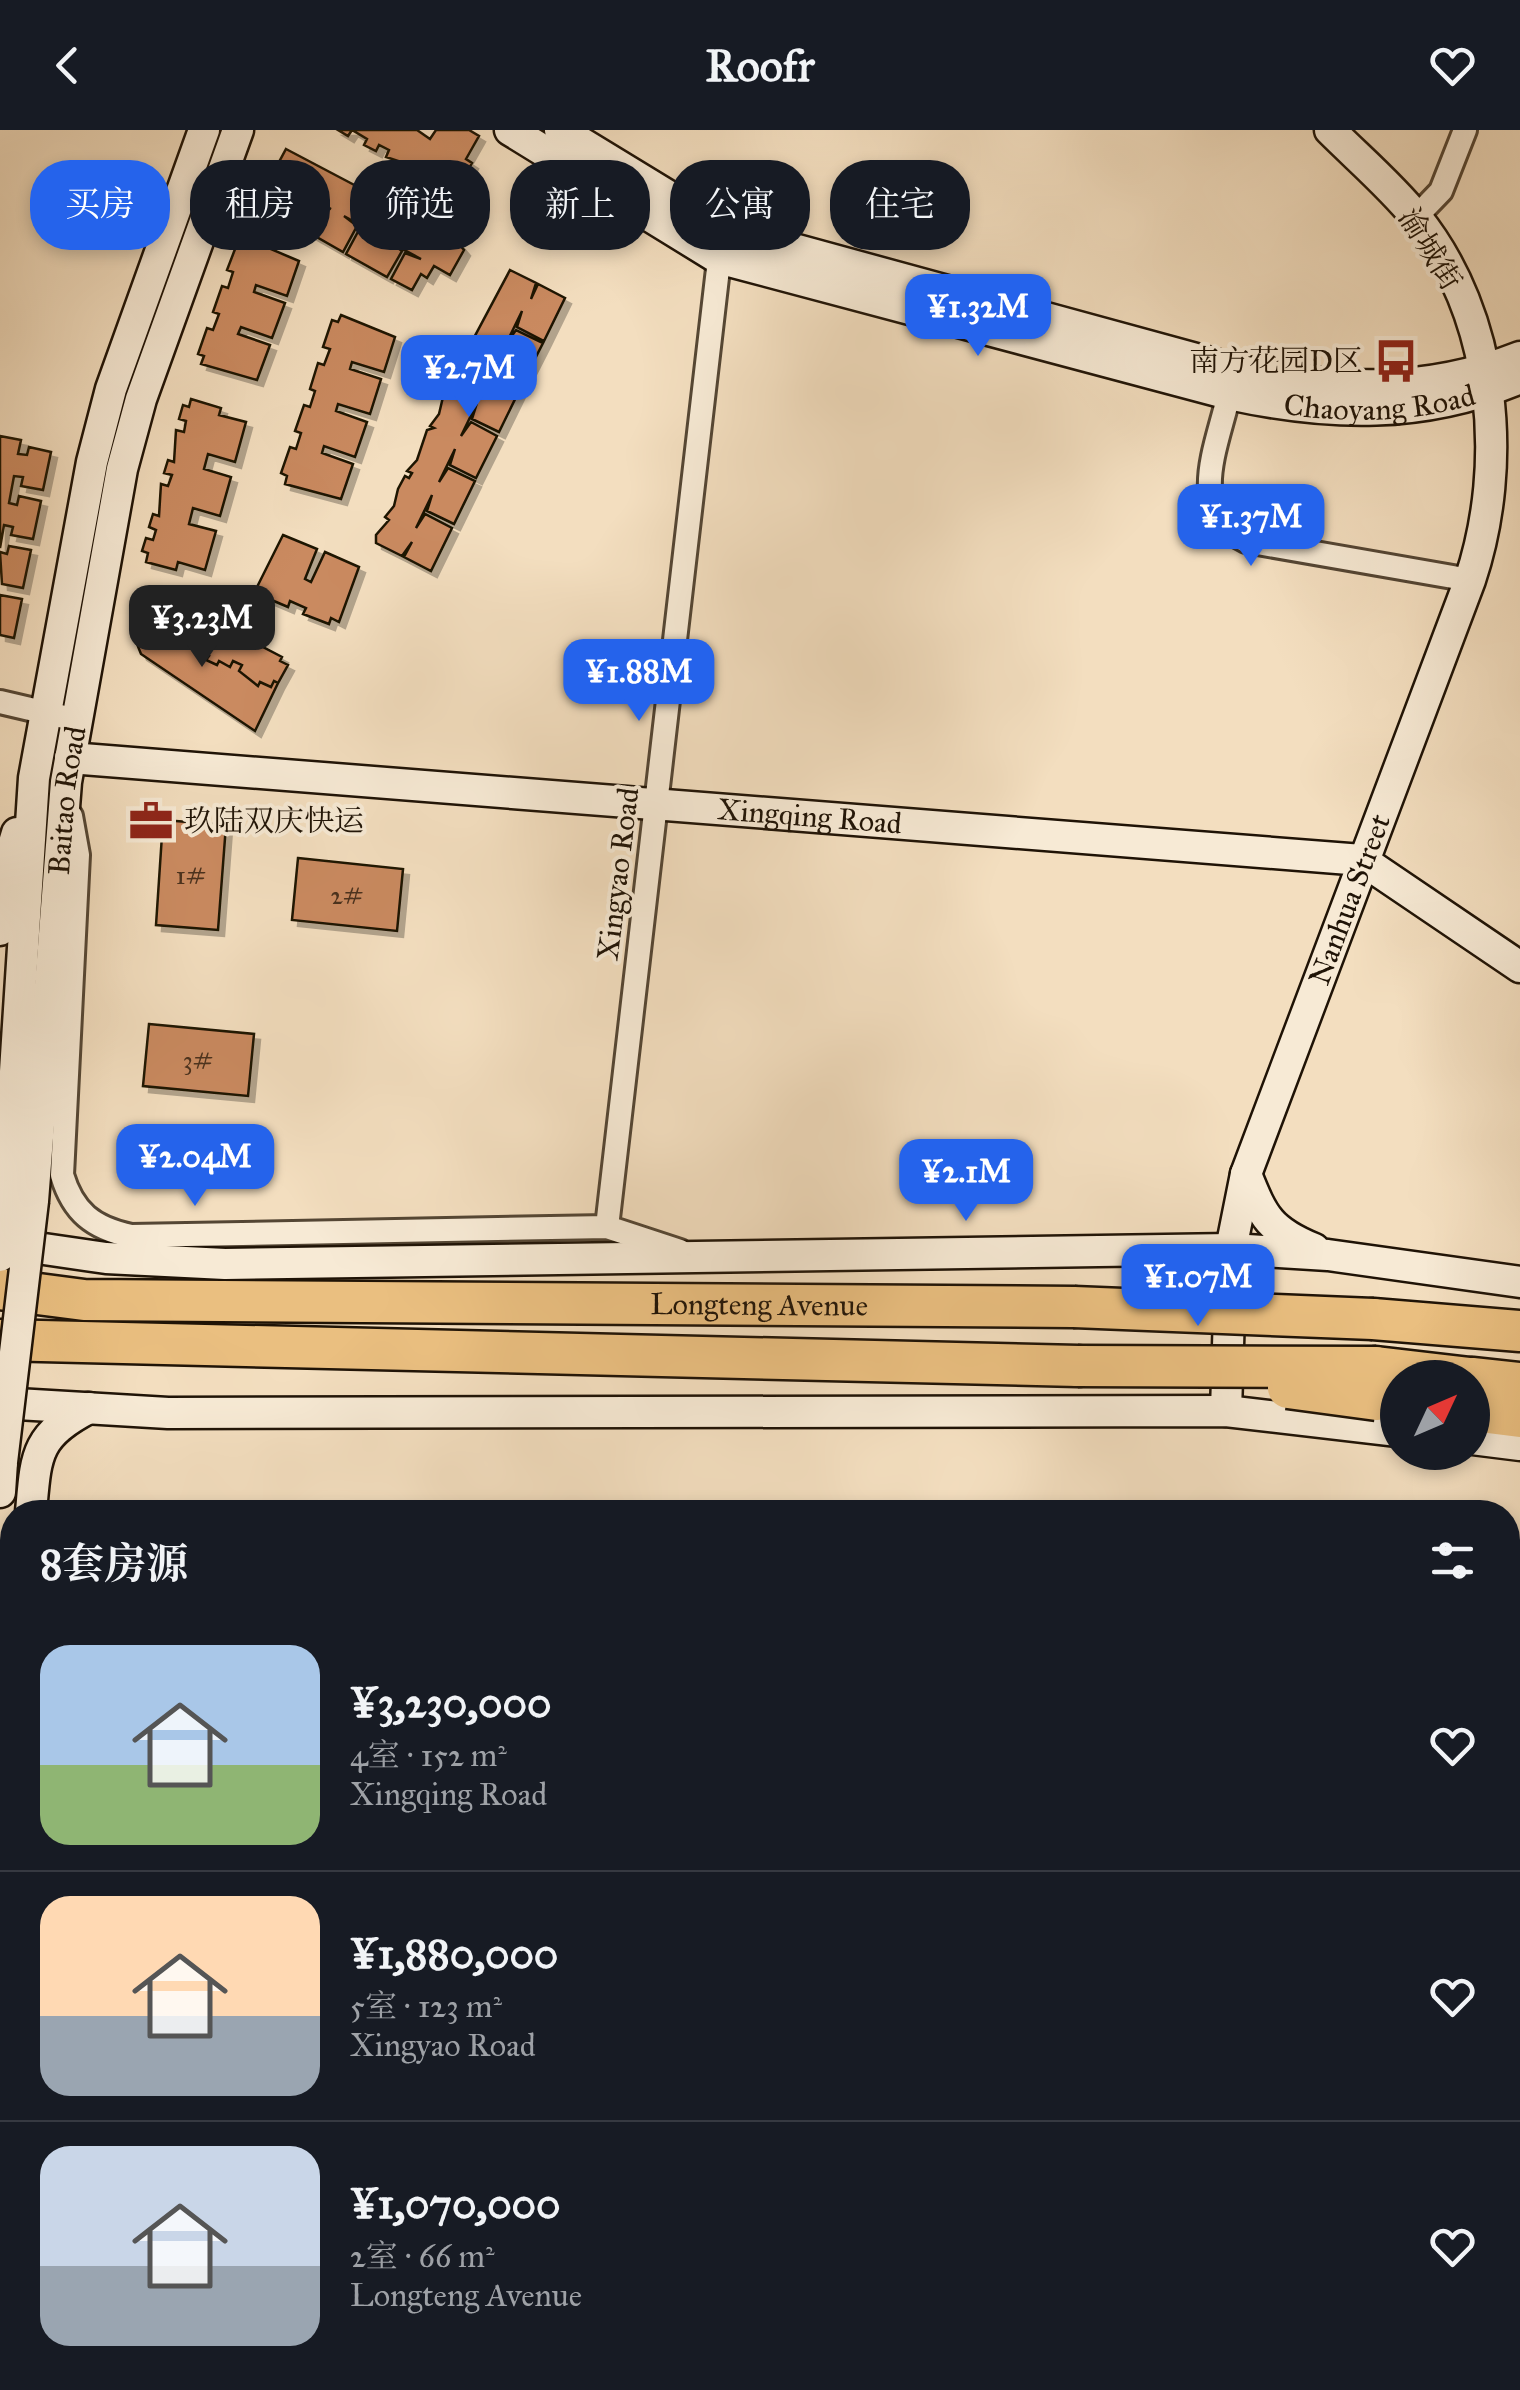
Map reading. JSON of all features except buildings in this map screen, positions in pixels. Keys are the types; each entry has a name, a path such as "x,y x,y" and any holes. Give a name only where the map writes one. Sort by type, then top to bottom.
{"highway":[{"name":"Longteng Avenue","path":"0,1289 84,1300 1074,1307 1373,1319 1520,1331"},
{"name":"Longteng Avenue","path":"0,1340 1130,1367 1380,1399"},
{"path":"1490,1380 1520,1383"},
{"path":"1490,1413 1520,1417"}],"main road":[{"name":"Baitao Road","path":"1,1477 20,1198 34,778 92,462 111,389 204,130"},
{"name":"Baitao Road","path":"0,1256 20,1198 68,770 122,469 141,399 238,130"},
{"name":"Chaoyang Road","path":"510,130 670,216"},
{"name":"Chaoyang Road","path":"560,130 670,208"},
{"name":"渝城街","path":"1330,130 1416,216 1460,293 1486,382"},
{"name":"Chaoyang Road","path":"741,250 1229,394 1342,412 1422,408 1486,382 1520,356"},
{"name":"Chaoyang Road","path":"746,250 1306,384 1386,388 1520,378"},
{"name":"Nanhua Street","path":"1226,1411 1231,1249 1246,1174 1470,580 1486,528 1494,478 1486,382"},
{"name":"Xingqing Road","path":"68,770 657,804 1362,860 1520,967"},
{"path":"0,930 8,863 34,778"},
{"path":"1246,1174 1262,1214 1284,1237 1328,1255"},
{"path":"0,1243 106,1258 225,1264 1231,1249 1328,1255 1520,1282"},
{"path":"0,1403 168,1412 1226,1411 1380,1400"},
{"path":"32,1500 36,1454 56,1425 89,1408"},
{"path":"1490,1442 1520,1445"}],"street":[{"path":"1416,216 1441,190 1465,130"},
{"name":"Xingyao Road","path":"607,1227 720,250"},
{"path":"1486,382 1520,391"},
{"path":"1229,394 1209,500 1220,524 1232,534 1246,541 1470,580"},
{"path":"0,702 77,720"},
{"path":"68,770 78,855 62,1175 77,1210 92,1224 131,1236 607,1227 702,1258"}],"place":[{"name":"南方花园D区","path":"1396,361"},
{"name":"玖陆双庆快运","path":"151,821"}]}
